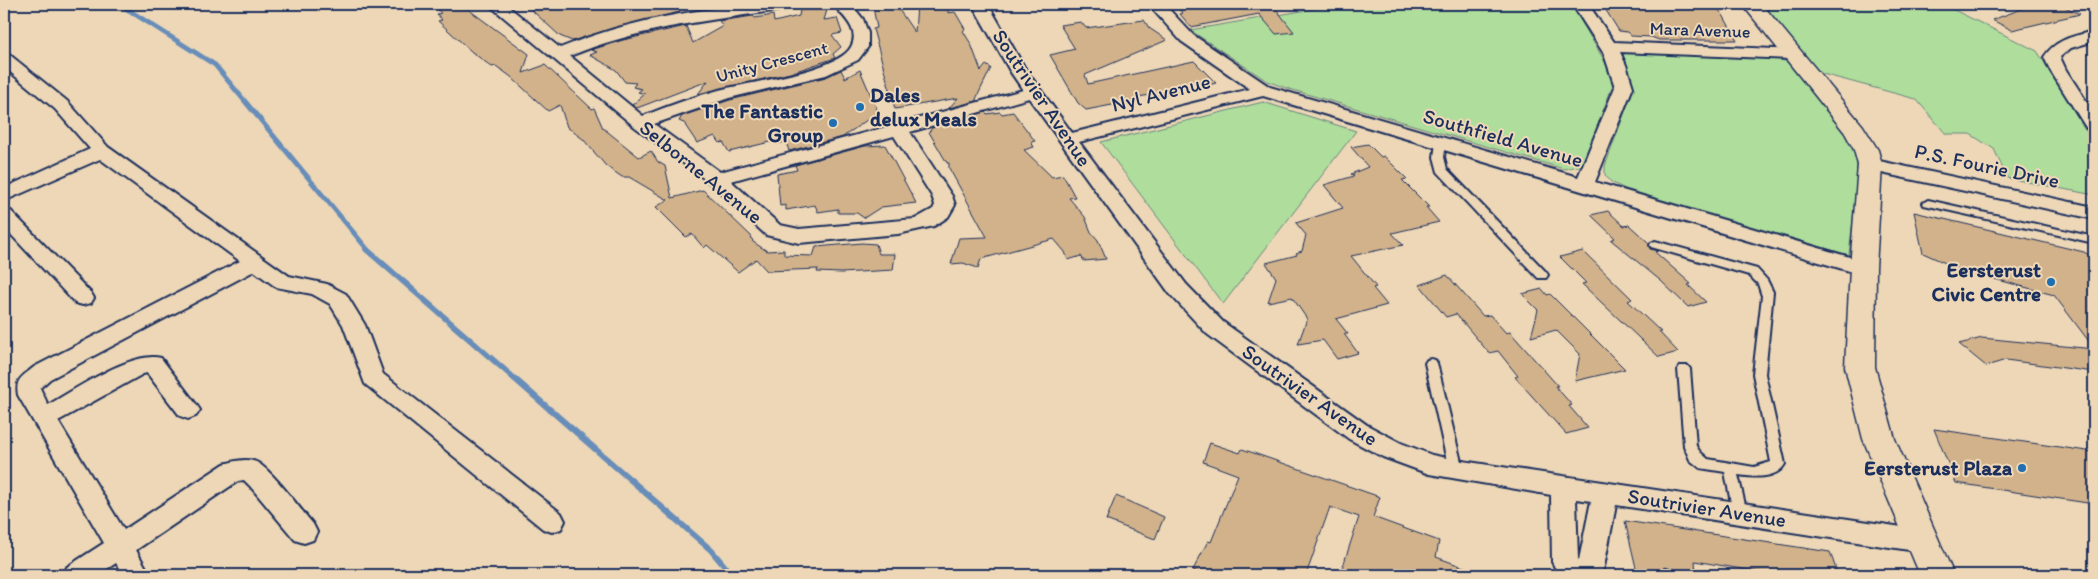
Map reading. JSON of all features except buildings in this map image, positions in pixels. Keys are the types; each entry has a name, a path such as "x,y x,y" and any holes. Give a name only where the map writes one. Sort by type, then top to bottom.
{"street":[{"name":"Selborne Avenue","path":"496,4 641,123 717,179 773,230 786,235 810,236 898,228 927,222 941,213 945,205 942,196 899,129"},
{"path":"558,55 606,35 722,9 787,4"},
{"name":"Unity Crescent","path":"641,123 724,95 814,74 843,62 857,51 861,38 856,21 841,4"},
{"name":"Soutrivier Avenue","path":"980,4 1018,71 1178,289 1215,328 1358,432 1392,450 1428,464 1456,470 1922,541"},
{"name":"Southfield Avenue","path":"1156,4 1187,38 1264,91 1863,268"},
{"path":"1580,4 1623,77 1624,87 1584,186"},
{"path":"1752,4 1855,131 1866,150 1870,165 1863,268 1859,350 1860,367 1879,439 1937,575"},
{"path":"2094,36 2067,44 2055,51 2052,57 2058,70 2094,126"},
{"name":"Mara Avenue","path":"1607,47 1791,54"},
{"path":"4,59 62,105 101,151 254,262 283,282 315,287 337,298 348,316 368,361 373,378 552,521"},
{"name":"Nyl Avenue","path":"1069,139 1264,91"},
{"path":"717,179 1033,92"},
{"path":"4,195 101,151"},
{"name":"P.S. Fourie Drive","path":"1870,165 2094,213"},
{"path":"4,215 83,298"},
{"path":"137,575 30,395 28,385 42,373 254,262"},
{"path":"44,418 138,366 153,364 188,410"},
{"path":"77,575 233,471 249,470 259,479 304,532"},
{"path":"1562,486 1565,562 1575,575"},
{"path":"1580,575 1591,567 1605,493"}],"lane":[{"path":"1441,144 1439,157 1442,170 1542,275"},
{"path":"1928,203 2094,240"},
{"path":"1655,245 1753,272 1761,278 1766,286 1768,296 1759,374 1778,464 1772,469 1754,472 1705,464 1695,456 1690,446 1684,369"},
{"path":"1432,363 1456,470"},
{"path":"1730,468 1740,513"}],"green space":[{"path":"1343,4 1571,4 1611,72 1613,84 1583,165 1564,169 1286,88 1267,81 1190,30"},
{"path":"1762,4 1942,4 2037,51 2094,140 2094,195 2007,178 1994,149 1970,134 1946,134 1916,99 1819,73"},
{"path":"1624,52 1768,55 1787,62 1795,69 1837,116 1855,149 1857,170 1849,255 1625,189 1611,182 1605,175 1605,166 1633,90 1631,74 1623,60"},
{"path":"1263,102 1356,131 1223,304 1101,142"}],"waterway":[{"path":"119,4 215,65 368,250"},
{"path":"366,249 711,550 732,575"}],"place":[{"name":"Dales delux Meals","path":"860,107"},
{"name":"The Fantastic Group","path":"833,123"},
{"name":"Eersterust Civic Centre","path":"2051,282"},
{"name":"Eersterust Plaza","path":"2022,468"}]}
